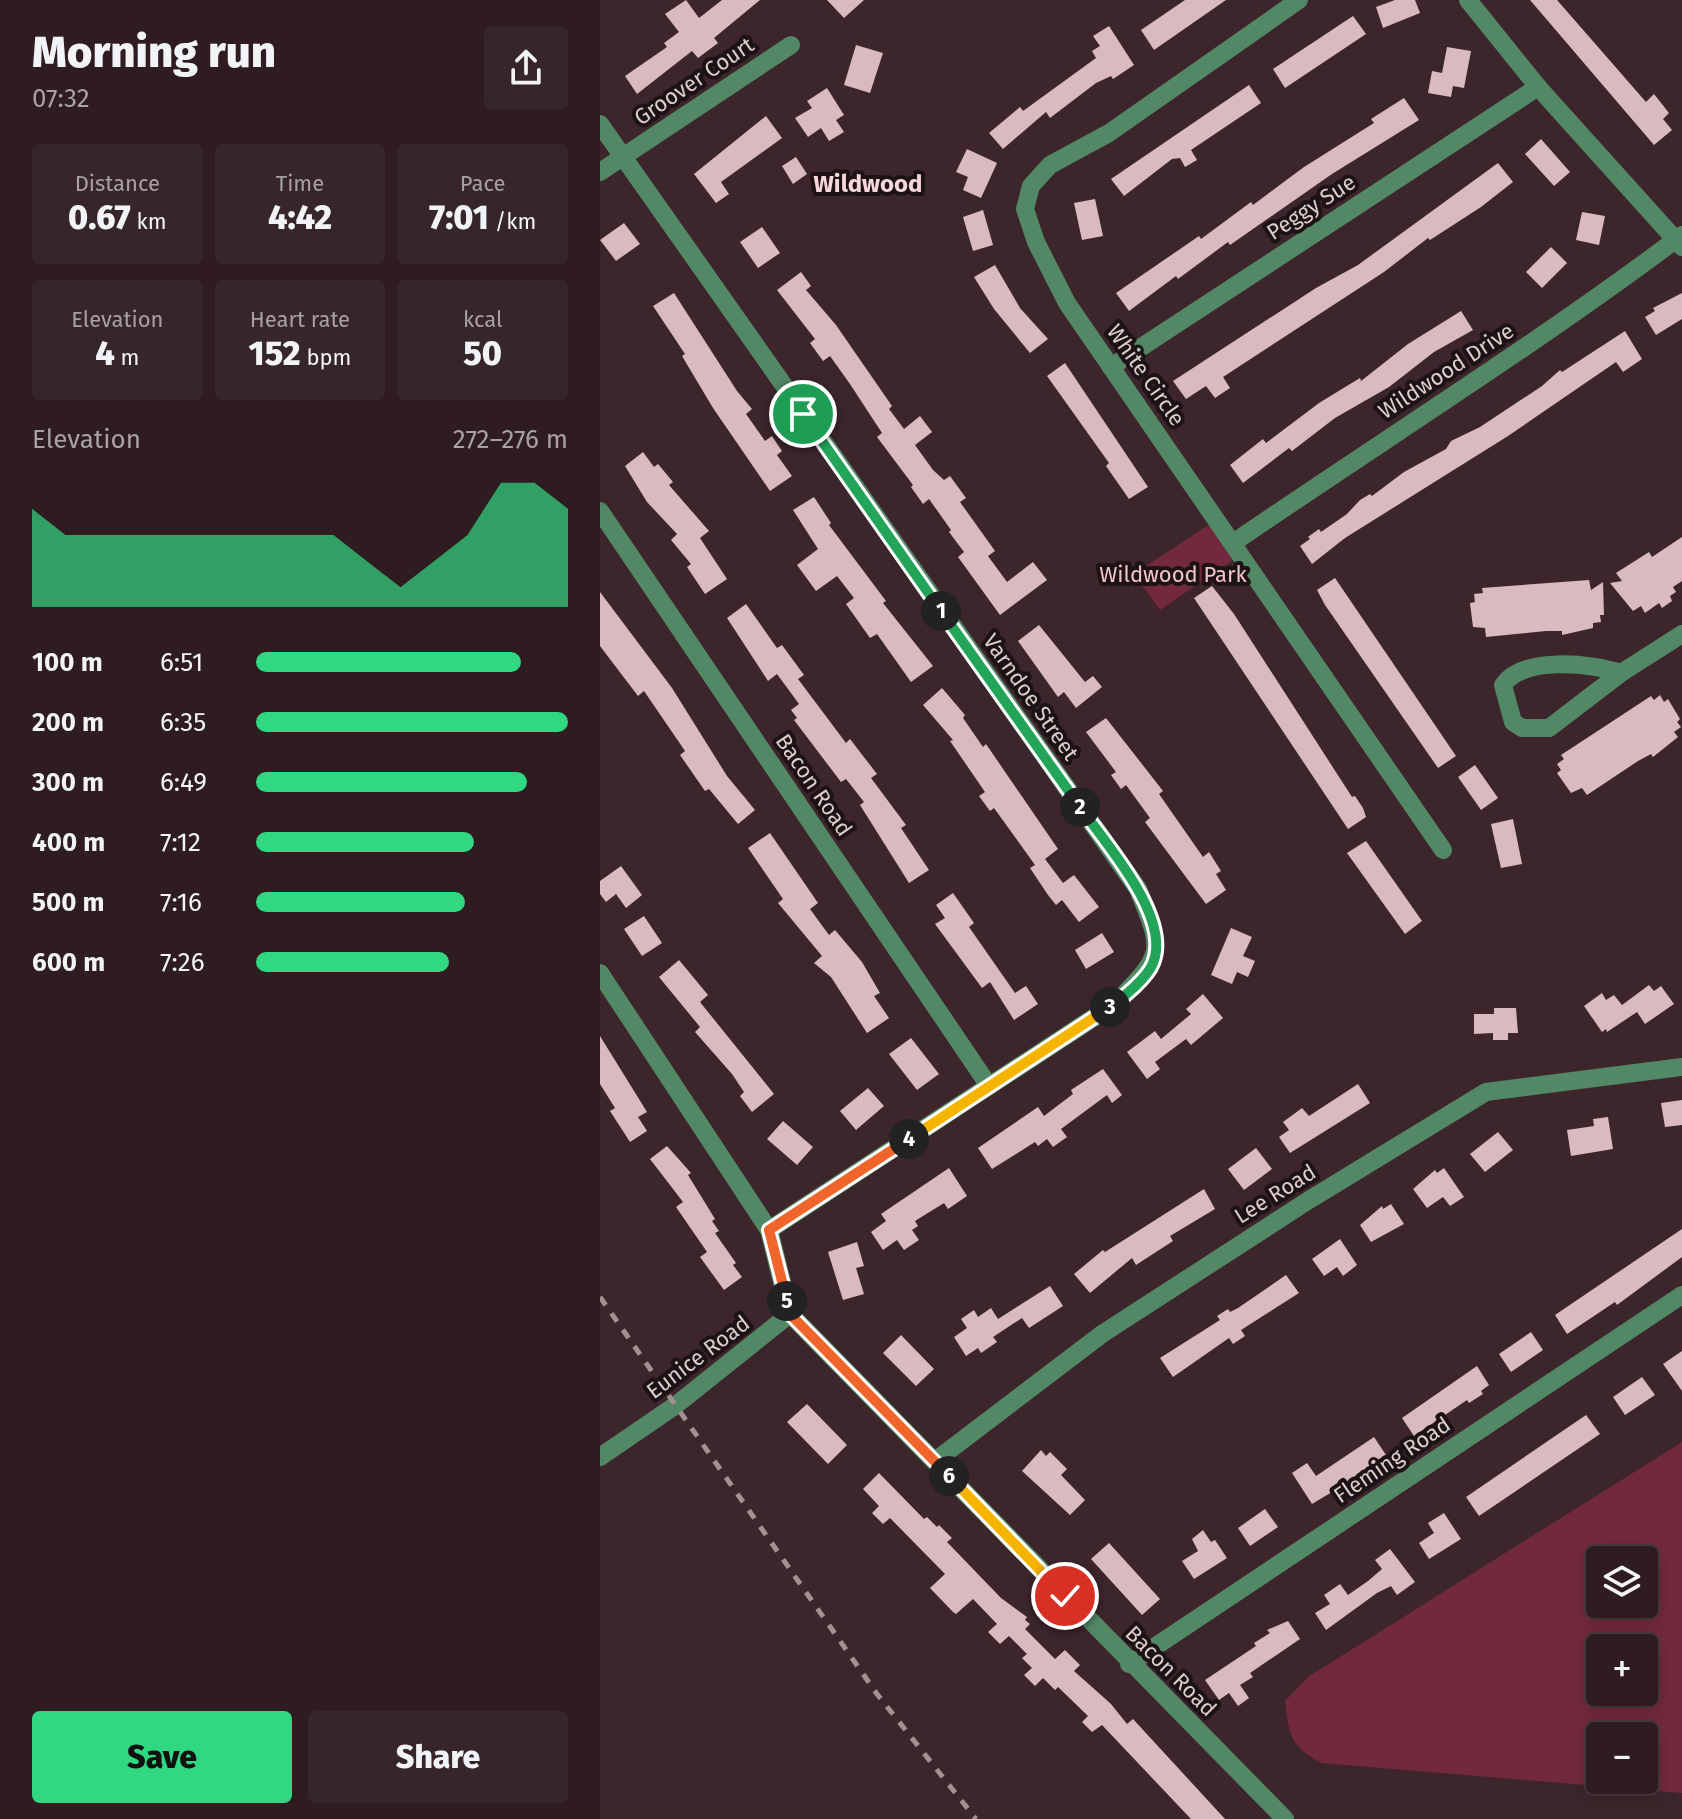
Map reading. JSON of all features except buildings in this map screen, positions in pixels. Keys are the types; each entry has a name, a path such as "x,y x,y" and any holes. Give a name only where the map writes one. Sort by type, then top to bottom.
{"street":[{"name":"White Circle","path":"1299,0 1109,133 1050,165 1031,186 1025,209 1036,242 1067,303 1443,850"},
{"path":"1468,0 1538,87 1680,240"},
{"name":"Groover Court","path":"600,172 791,45"},
{"name":"Peggy Sue","path":"1111,367 1538,87"},
{"name":"Varndoe Street","path":"600,124 1138,889 1157,938 1153,965 1116,1003 769,1230"},
{"name":"Wildwood Drive","path":"1233,543 1457,389 1547,334 1680,240"},
{"name":"Bacon Road","path":"600,511 989,1086"},
{"path":"1621,673 1596,665 1529,667 1511,675 1503,685 1513,722 1522,728 1549,728 1621,673 1682,634"},
{"path":"600,973 769,1230 790,1314"},
{"name":"Lee Road","path":"935,1461 1102,1334 1309,1200 1486,1092 1682,1067"},
{"name":"Fleming Road","path":"1129,1664 1682,1295"},
{"name":"Bacon Road","path":"790,1314 1129,1664 1285,1819"},
{"name":"Eunice Road","path":"600,1457 676,1405 790,1314"}],"green space":[{"name":"Wildwood Park","path":"1210,524 1233,560 1160,610 1134,574"},
{"path":"1682,1442 1682,1793 1658,1791 1658,1722 1586,1722 1586,1785 1322,1763 1297,1745 1290,1731 1285,1701 1308,1677"}],"railway":[{"path":"600,1297 877,1694 976,1819"}],"district":[{"name":"Wildwood","path":"868,184"}],"route":[{"path":"803,414 1138,889 1157,938 1153,965 1116,1003 769,1230 790,1314 1065,1596"}]}
